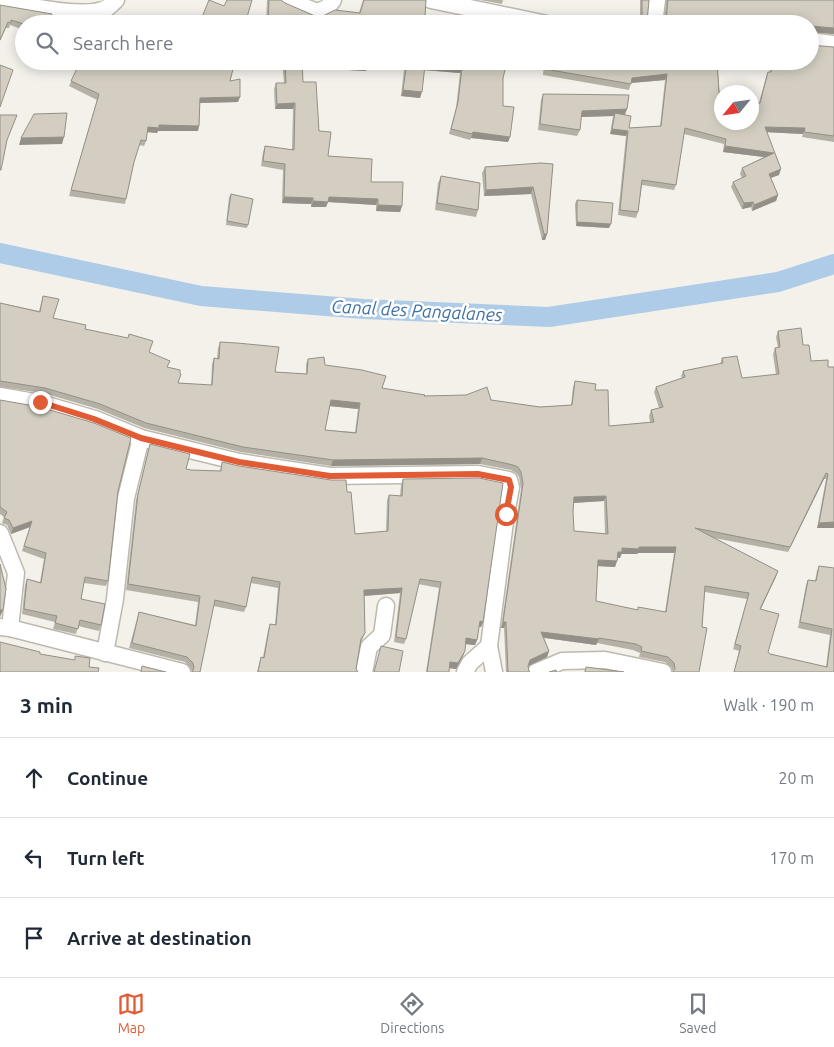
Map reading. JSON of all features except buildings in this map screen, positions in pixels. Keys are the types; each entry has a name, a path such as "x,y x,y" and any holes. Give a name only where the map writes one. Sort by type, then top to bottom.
{"street":[{"path":"0,1 75,13 94,12 107,8 116,0"},
{"path":"286,0 317,12 326,8 333,0"},
{"path":"431,0 504,15"},
{"path":"655,15 657,0"},
{"path":"819,42 834,44"},
{"path":"0,396 40,402 94,419 141,438 239,462 330,476 478,474 509,480 511,487 489,646 494,672"},
{"path":"105,653 115,599 126,498 141,438"},
{"path":"0,533 16,573 5,627 182,672"},
{"path":"364,672 369,647 382,635 386,606"},
{"path":"465,672 470,663 489,646"},
{"path":"536,672 562,661 605,660 664,672"}],"waterway":[{"name":"Canal des Pangalanes","path":"0,253 201,296 364,309 549,317 778,282 834,264"}],"route":[{"path":"40,402 94,419 141,438 239,462 330,476 478,474 502,478 509,480 511,487 506,514"}]}
